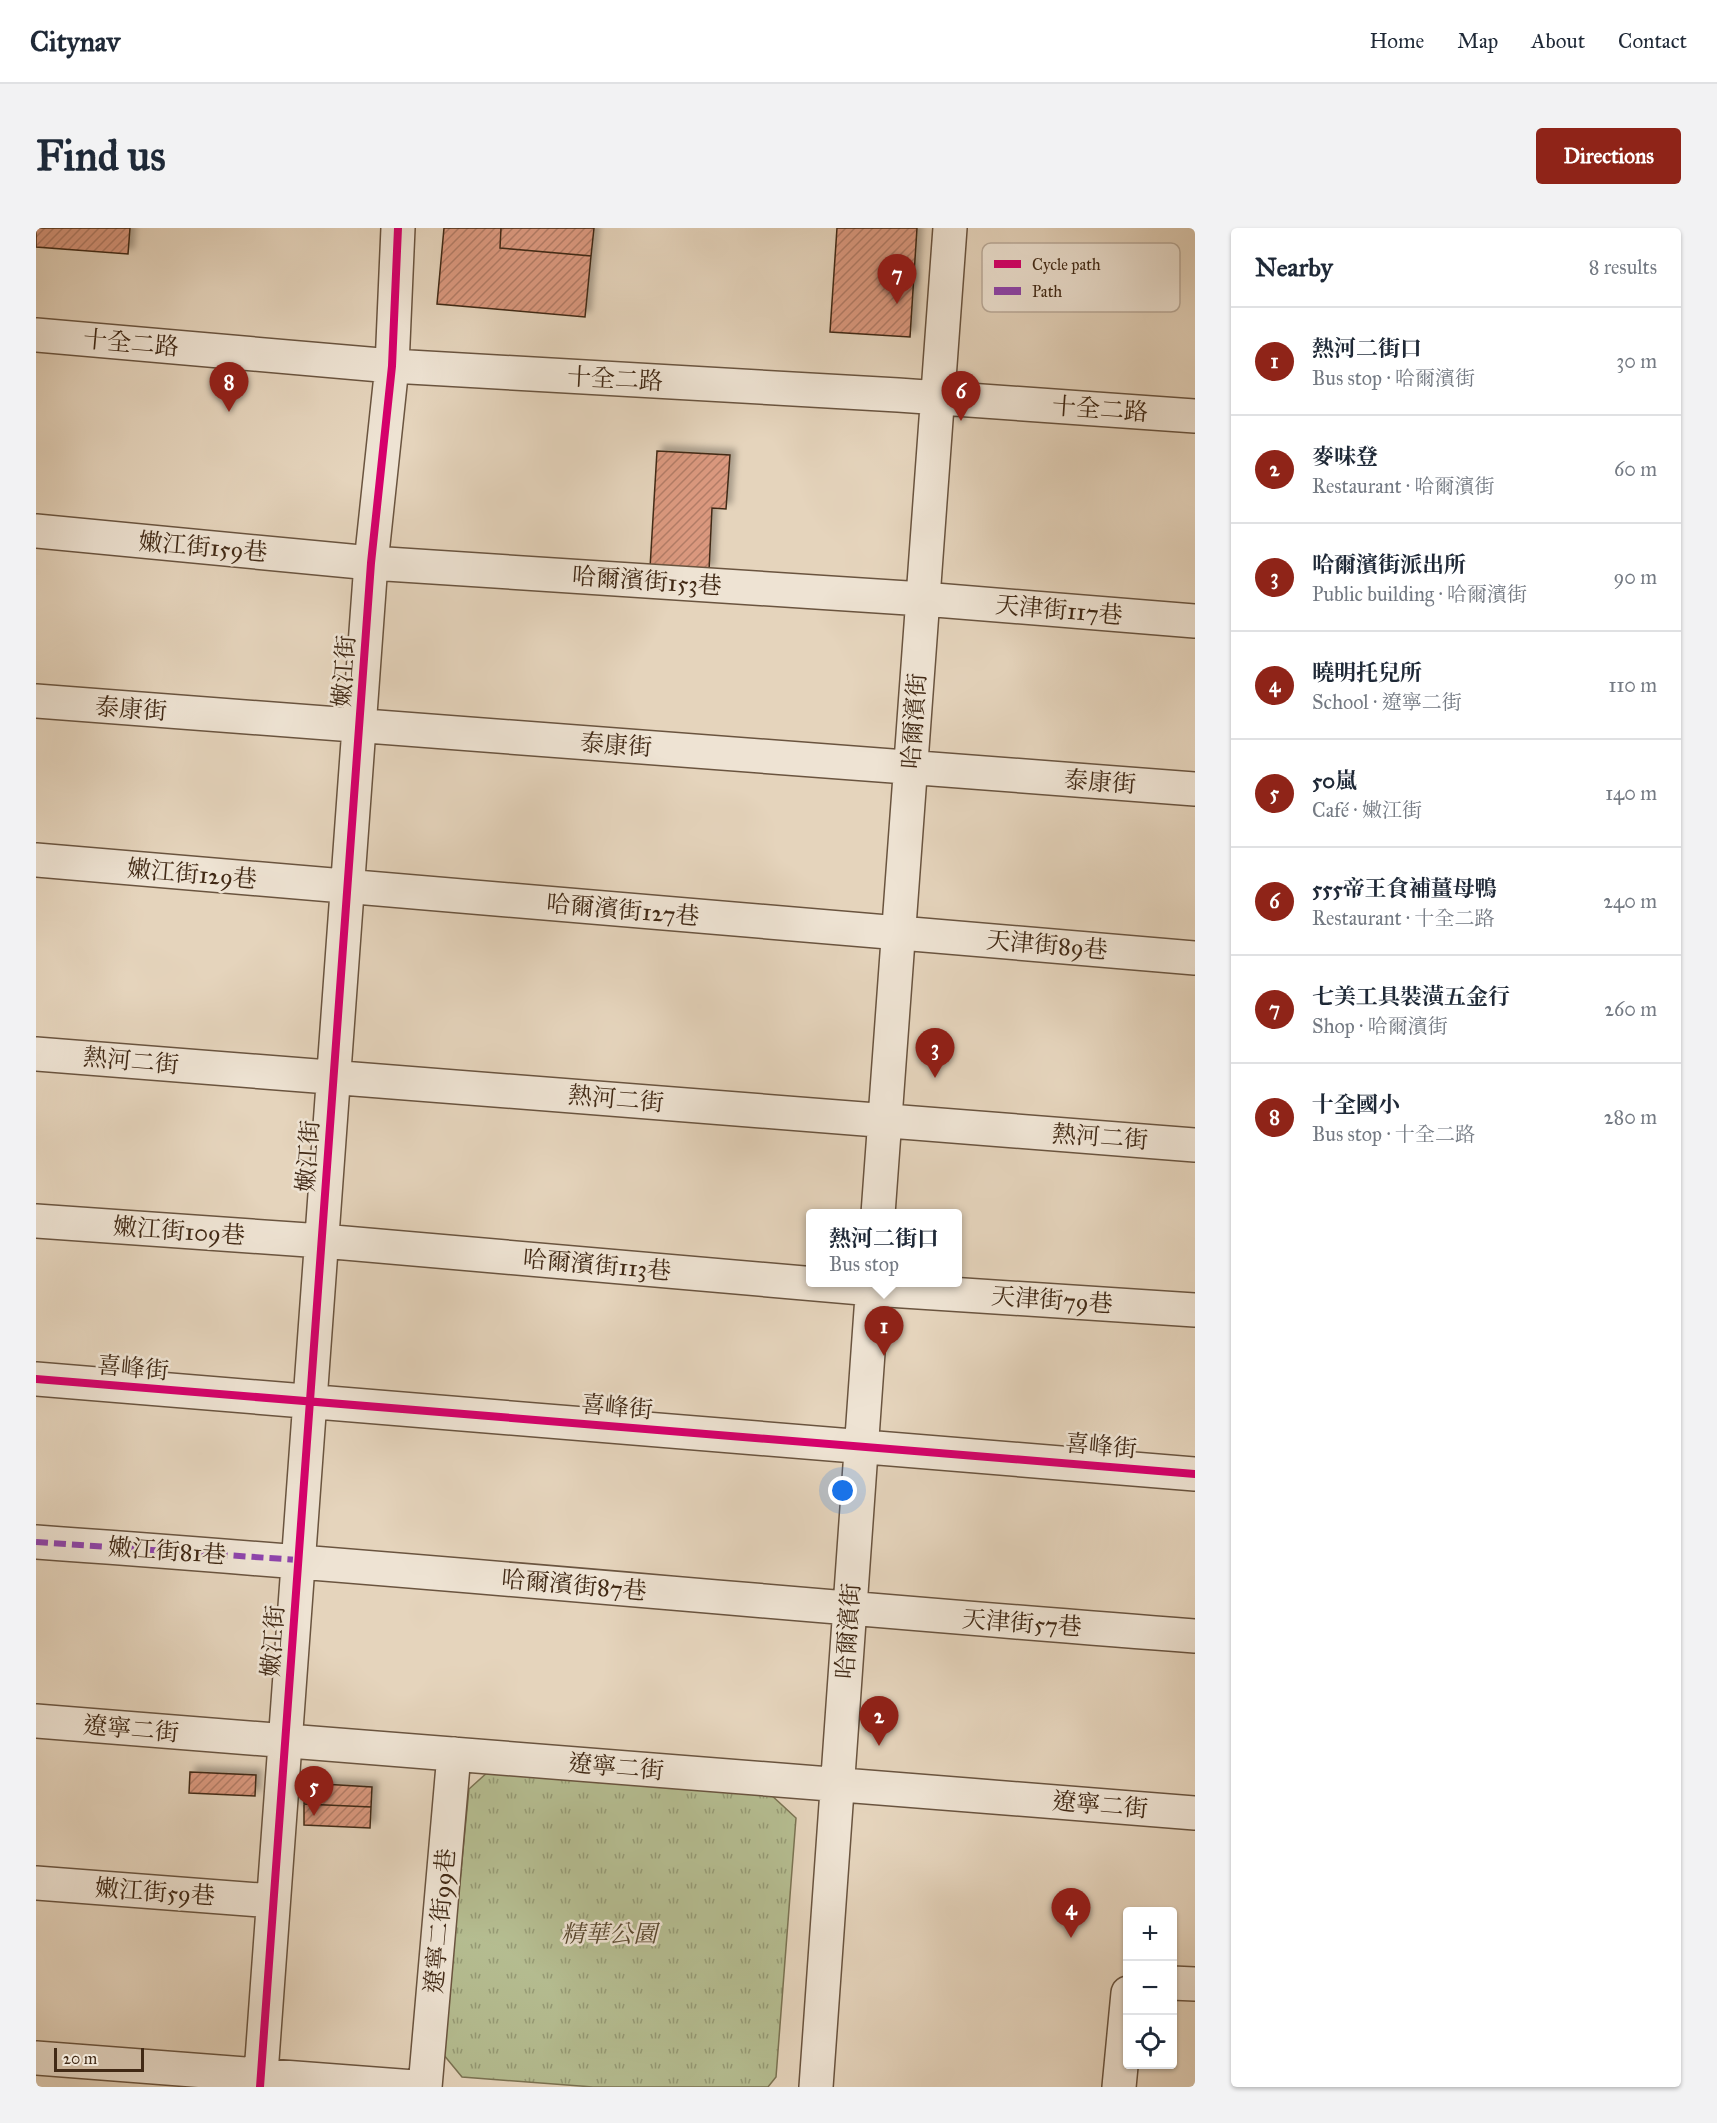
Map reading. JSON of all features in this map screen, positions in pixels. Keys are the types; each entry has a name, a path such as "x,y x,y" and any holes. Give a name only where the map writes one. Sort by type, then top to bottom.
{"street":[{"name":"嫩江街","path":"260,2081 371,563 392,366 398,228"},
{"name":"哈爾濱街","path":"878,1209 950,228"},
{"name":"十全二路","path":"36,335 392,366 937,397 1195,416"},
{"name":"嫩江街159巷","path":"36,531 371,563"},
{"name":"哈爾濱街153巷","path":"371,563 923,599"},
{"name":"天津街117巷","path":"923,599 1195,621"},
{"name":"泰康街","path":"36,701 1195,789"},
{"name":"嫩江街129巷","path":"36,860 347,888"},
{"name":"哈爾濱街127巷","path":"347,888 899,932"},
{"name":"天津街89巷","path":"899,932 1195,958"},
{"name":"熱河二街","path":"36,1054 1195,1145"},
{"name":"嫩江街109巷","path":"36,1221 322,1241"},
{"name":"哈爾濱街113巷","path":"322,1241 806,1281"},
{"name":"哈爾濱街","path":"816,2087 873,1287"},
{"name":"天津街79巷","path":"886,1287 1195,1310"},
{"name":"喜峰街","path":"36,1379 1195,1474"},
{"name":"嫩江街81巷","path":"36,1542 298,1560"},
{"name":"哈爾濱街87巷","path":"298,1560 850,1610"},
{"name":"天津街57巷","path":"850,1610 1195,1636"},
{"name":"遼寧二街","path":"36,1721 1195,1813"},
{"name":"遼寧二街99巷","path":"425,2087 454,1754"},
{"name":"嫩江街59巷","path":"36,1883 273,1901"},
{"path":"1177,1983 1195,1984"},
{"path":"1119,2087 1126,2015"},
{"path":"36,2058 260,2081 414,2087"}],"green space":[{"name":"精華公園","path":"489,1771 769,1793 796,1818 776,2077 768,2087 593,2087 462,2077 443,2054 469,1789"}],"building":[{"path":"36,228 130,228 128,254 36,247"},
{"path":"444,228 501,228 500,248 591,256 585,317 437,304"},
{"path":"501,228 594,228 591,256 500,248"},
{"path":"837,228 917,228 910,337 830,332"},
{"path":"657,451 730,455 726,509 712,508 709,571 650,568"},
{"path":"190,1772 256,1775 255,1796 189,1793"},
{"path":"306,1783 372,1787 371,1807 304,1804"},
{"path":"304,1804 371,1807 370,1828 304,1825"}],"marked path":[{"path":"36,1542 298,1560"}],"cycle path":[{"path":"260,2087 371,563 392,366 398,228"},
{"path":"36,1379 1195,1474"}],"place":[{"name":"七美工具裝潢五金行","path":"897,304"},
{"name":"十全國小","path":"229,412"},
{"name":"555帝王食補薑母鴨","path":"961,421"},
{"name":"哈爾濱街派出所","path":"935,1078"},
{"name":"熱河二街口","path":"884,1356"},
{"name":"麥味登","path":"879,1746"},
{"name":"50嵐","path":"314,1816"},
{"name":"曉明托兒所","path":"1071,1938"}]}
